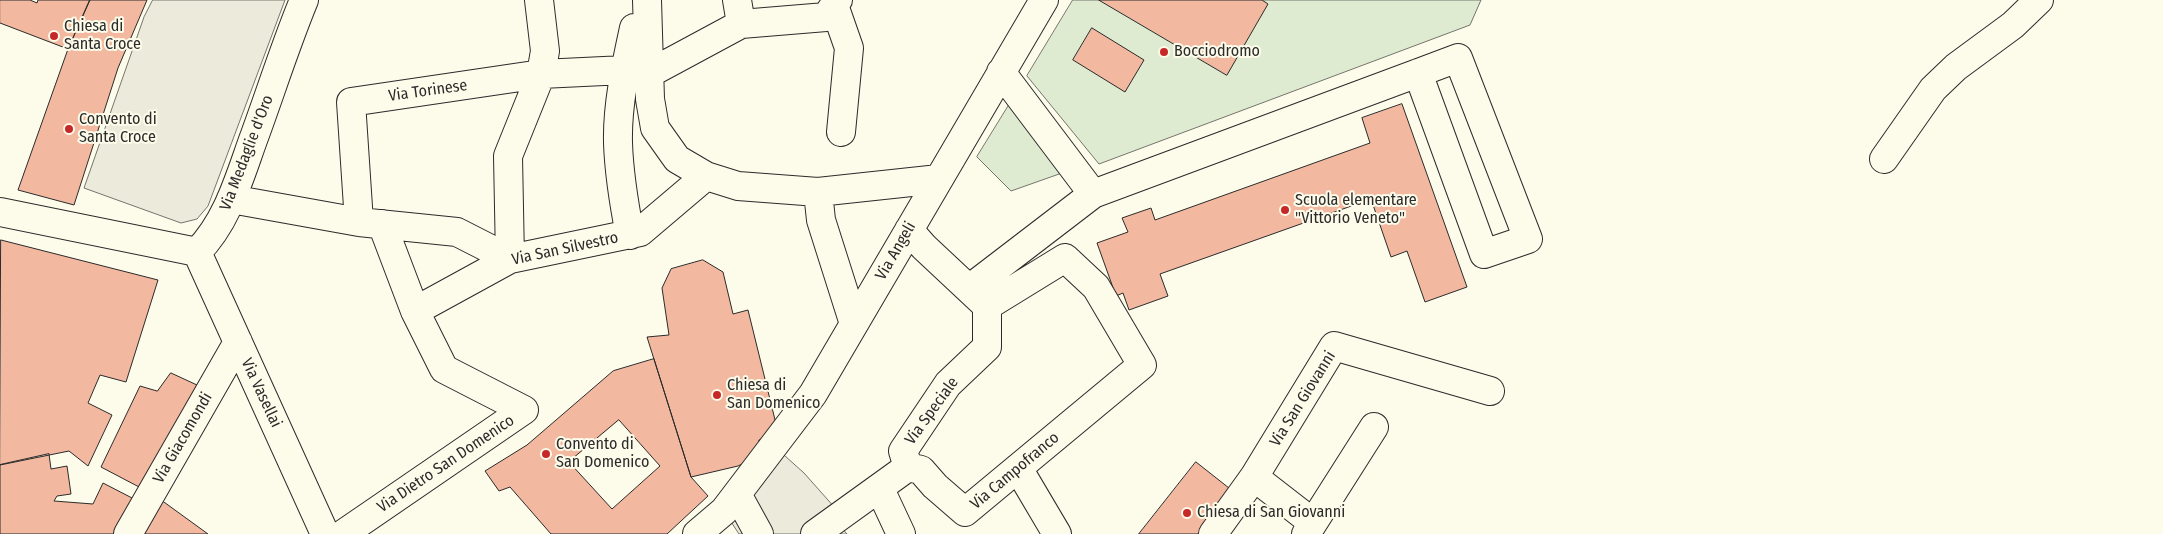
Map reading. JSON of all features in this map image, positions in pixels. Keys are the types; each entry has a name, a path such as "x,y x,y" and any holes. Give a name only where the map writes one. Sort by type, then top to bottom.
{"street":[{"name":"Via Medaglie d'Oro","path":"197,252 212,235 231,199 304,0"},
{"path":"231,199 370,223 457,232 510,259 508,156 541,74 545,51 539,0"},
{"path":"630,235 622,195 618,141 637,71 647,0"},
{"name":"Via Angeli","path":"697,534 724,511 813,394 1044,0"},
{"path":"1884,159 1933,89 1956,67 2013,25 2039,0"},
{"path":"637,71 739,12 826,17 836,2"},
{"path":"836,2 849,48 841,132"},
{"path":"634,28 637,71 650,99 655,128 677,159 706,176 738,186 818,192 939,179"},
{"path":"909,230 978,297 1093,194 1458,58 1528,239 1484,254 1418,73"},
{"name":"Via Torinese","path":"370,223 351,102 541,74 637,71"},
{"path":"1001,72 1093,194"},
{"name":"Via San Silvestro","path":"415,311 510,259 640,232 706,176"},
{"path":"818,192 821,220 854,324"},
{"path":"0,212 197,252"},
{"path":"370,223 415,311"},
{"name":"Via Vasellai","path":"197,252 325,534"},
{"name":"Via Campofranco","path":"908,468 921,470 934,486 965,512 1142,365 1096,287 1065,258 978,297"},
{"name":"Via Speciale","path":"908,468 904,451 948,384 987,347 978,297"},
{"name":"Via Dietro San Domenico","path":"343,534 524,410 444,369 415,311"},
{"name":"Via Giacomondi","path":"128,534 238,342"},
{"name":"Via San Giovanni","path":"1214,534 1254,477 1334,346 1490,391"},
{"path":"1254,477 1309,528 1374,427"},
{"path":"815,534 908,468"},
{"path":"1018,468 1057,534"},
{"path":"880,489 901,534"},
{"path":"737,494 760,534"}],"green space":[{"path":"1073,0 1481,0 1470,25 1099,164 1027,76"},
{"path":"1009,105 1062,173 1011,191 977,157"}],"shaded area":[{"path":"153,0 285,0 208,206 197,219 181,223 84,188 144,17"},
{"path":"775,447 804,473 836,509 841,527 847,534 739,534 724,511"}],"building":[{"name":"Chiesa di Santa Croce","path":"0,0 30,0 37,3 38,0 90,0 68,49 0,23"},
{"name":"Convento di Santa Croce","path":"90,0 147,0 118,68 74,205 18,190 68,49"},
{"path":"1099,0 1262,0 1268,4 1227,75"},
{"path":"1092,28 1144,60 1125,92 1073,60"},
{"path":"1402,104 1467,287 1425,302 1407,251 1391,257 1371,199 1160,274 1168,296 1129,310 1123,293 1116,296 1097,243 1128,232 1122,218 1151,208 1155,220 1370,143 1362,118"},
{"path":"1,240 158,280 126,382 100,375 88,403 112,415 88,466 69,451 0,465"},
{"name":"Chiesa di San Domenico","path":"703,260 723,272 733,314 748,310 778,432 759,440 757,453 752,459 738,466 691,477 647,337 669,335 662,288 671,269"},
{"name":"Convento di San Domenico","path":"654,359 691,477 708,496 667,534 551,534 510,487 499,491 485,471 527,445 613,371","holes":["619,420 660,466 612,509 569,462"]},
{"path":"171,373 197,385 141,488 101,467 140,386 157,391"},
{"path":"49,454 51,469 67,466 71,494 57,496 54,501 93,504 103,483 134,499 117,534 0,534 0,465"},
{"name":"Chiesa di San Giovanni","path":"1196,462 1234,492 1201,534 1139,534"},
{"path":"157,497 208,534 138,534"}],"place":[{"name":"Chiesa di Santa Croce","path":"54,36"},
{"name":"Bocciodromo","path":"1164,52"},
{"name":"Convento di Santa Croce","path":"69,129"},
{"name":"Scuola elementare \"Vittorio Veneto\"","path":"1285,210"},
{"name":"Chiesa di San Domenico","path":"717,395"},
{"name":"Convento di San Domenico","path":"546,454"},
{"name":"Chiesa di San Giovanni","path":"1187,513"}]}
